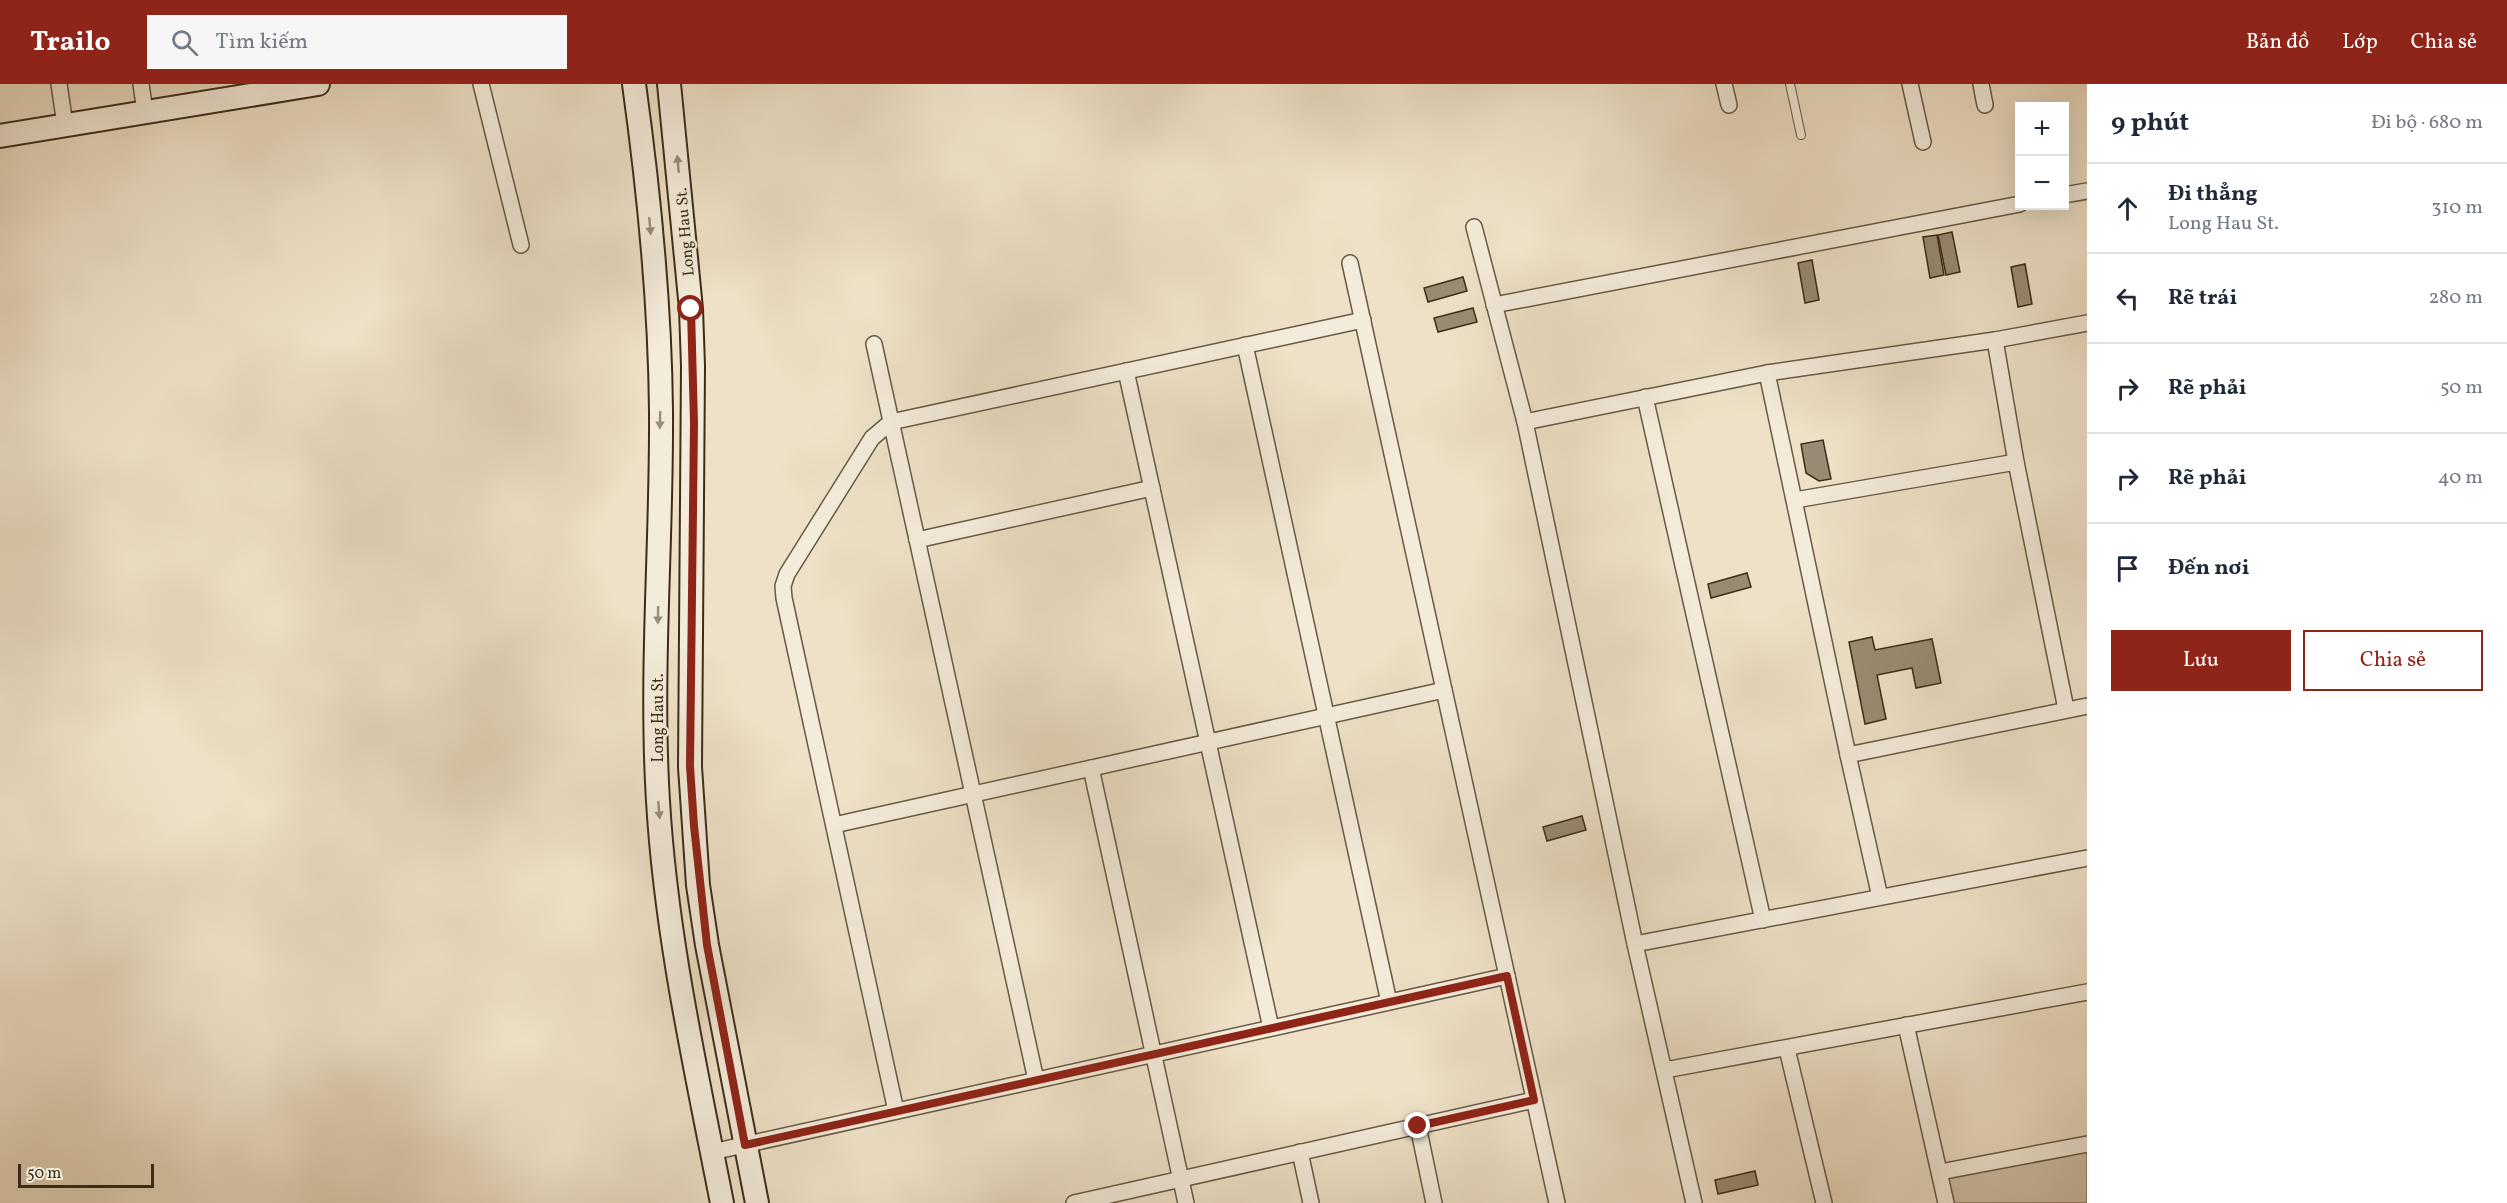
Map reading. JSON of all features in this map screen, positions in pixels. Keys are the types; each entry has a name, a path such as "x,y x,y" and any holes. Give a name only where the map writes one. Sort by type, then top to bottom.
{"main road":[{"path":"0,136 145,112 267,88 318,84"},
{"name":"Long Hau St.","path":"634,84 652,257 661,410 656,745 658,801 676,967 722,1203"},
{"name":"Long Hau St.","path":"669,84 690,298 693,366 690,766 694,826 707,945 756,1203"}],"street":[{"path":"59,84 65,125"},
{"path":"141,84 145,112"},
{"path":"481,84 521,245"},
{"path":"1724,84 1729,105"},
{"path":"1910,84 1923,142"},
{"path":"1981,84 1985,105"},
{"path":"2069,194 2087,191"},
{"path":"1494,305 2015,205"},
{"path":"1474,227 1525,422 1635,944 1694,1203"},
{"path":"1350,263 1557,1203"},
{"path":"896,1111 784,598 783,586 787,574 872,438 891,422 1363,320"},
{"path":"1525,422 1767,373 1995,340 2087,323"},
{"path":"1995,340 2016,462 2066,709"},
{"path":"874,344 1036,1080"},
{"path":"1245,345 1389,1002"},
{"path":"1126,371 1271,1028"},
{"path":"1767,373 1880,897"},
{"path":"1646,397 1762,920"},
{"path":"1795,500 2016,462"},
{"path":"917,540 1152,488"},
{"path":"834,825 1444,690"},
{"path":"1848,755 2087,706"},
{"path":"1091,768 1186,1203"},
{"path":"1635,944 2087,858"},
{"path":"712,1152 1507,976"},
{"path":"1665,1070 2087,992"},
{"path":"1906,1025 1946,1203"},
{"path":"1787,1049 1824,1203"},
{"path":"1074,1203 1534,1100"},
{"path":"1418,1126 1434,1203"},
{"path":"1940,1172 2087,1144"},
{"path":"1300,1152 1311,1203"}],"lane":[{"path":"1790,84 1801,135"}],"shaded area":[{"path":"2087,1144 2087,1203 1946,1203 1940,1172"}],"building":[{"path":"1952,232 1960,272 1946,275 1938,235"},
{"path":"1937,235 1944,275 1930,278 1923,237"},
{"path":"1812,260 1819,300 1805,303 1798,263"},
{"path":"2025,264 2032,304 2018,307 2011,267"},
{"path":"1463,277 1467,291 1428,302 1424,288"},
{"path":"1473,308 1477,322 1438,332 1434,318"},
{"path":"1823,440 1831,479 1819,481 1806,473 1801,444"},
{"path":"1747,573 1751,587 1711,598 1708,584"},
{"path":"1872,637 1875,650 1932,639 1941,683 1916,688 1912,668 1877,675 1886,719 1865,724 1849,642"},
{"path":"1582,816 1586,830 1547,841 1543,827"},
{"path":"1755,1171 1758,1185 1718,1194 1715,1180"}],"route":[{"path":"691,309 694,423 690,766 698,885 707,945 745,1145 1507,976 1534,1100 1418,1126"}]}
